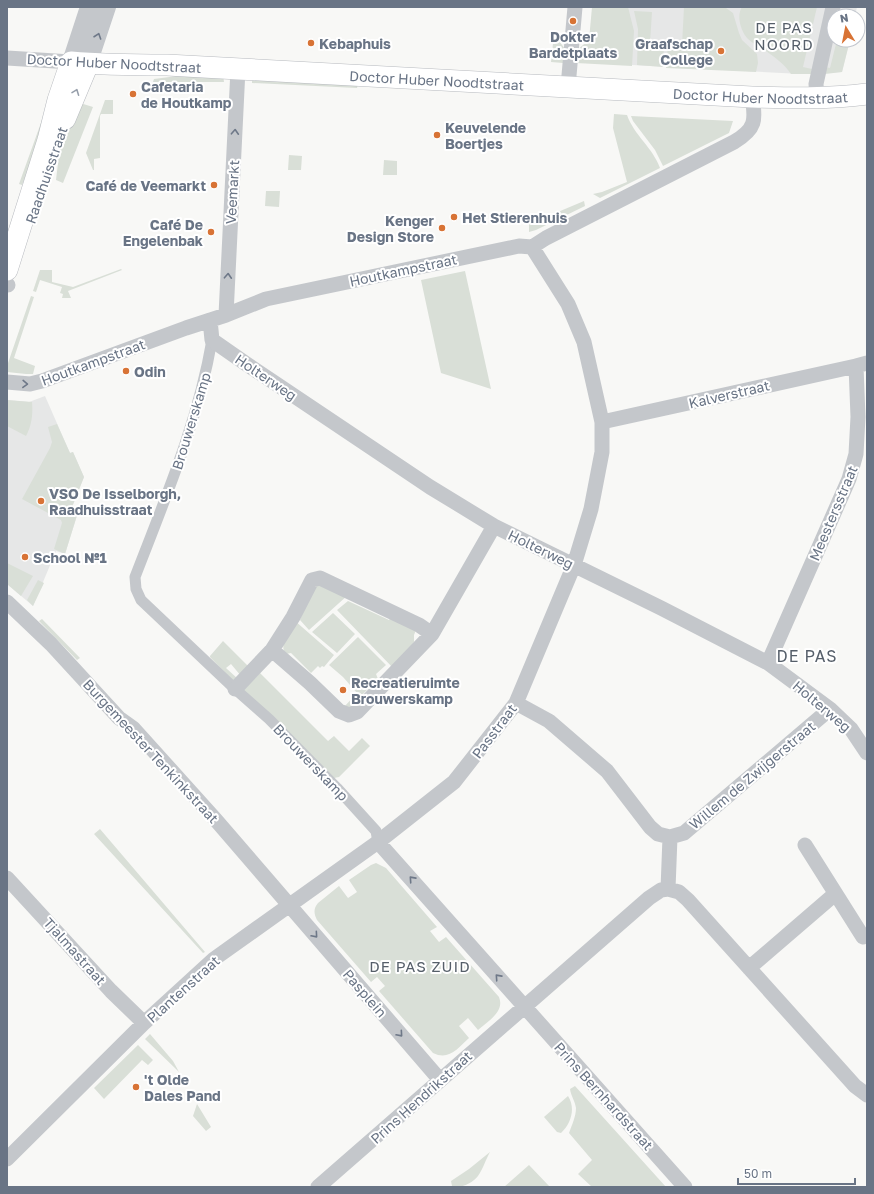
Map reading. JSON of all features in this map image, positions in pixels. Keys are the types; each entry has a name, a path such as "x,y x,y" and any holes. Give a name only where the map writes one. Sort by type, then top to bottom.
{"main road":[{"name":"Doctor Huber Noodtstraat","path":"79,63 167,65 238,77 568,87 752,97 817,98 867,94"},
{"name":"Raadhuisstraat","path":"7,282 58,100 79,63"}],"street":[{"path":"79,63 89,7"},
{"path":"79,63 107,7"},
{"path":"568,87 575,7"},
{"path":"817,98 816,84 833,7"},
{"name":"Doctor Huber Noodtstraat","path":"7,58 79,63"},
{"name":"Veemarkt","path":"226,315 238,77"},
{"path":"532,247 546,238 746,135 755,115 752,97"},
{"name":"Houtkampstraat","path":"7,382 30,384 42,381 186,328 226,315 266,299 519,246 532,247"},
{"name":"Passtraat","path":"378,842 454,782 516,703 574,565 591,509 602,452 602,422 584,342 568,304 532,247"},
{"name":"Brouwerskamp","path":"210,320 212,340 207,370 188,438 136,576 136,589 141,600 269,719 337,788 376,831 378,842"},
{"name":"Holterweg","path":"212,340 430,487 494,526 768,663 830,709 851,729 867,753"},
{"name":"Kalverstraat","path":"602,422 862,364"},
{"name":"Meestersstraat","path":"768,663 850,479 856,454 862,364"},
{"path":"272,650 339,711 349,716 357,712 432,634 494,526"},
{"path":"235,689 272,650 293,617 312,580 320,578 419,625 432,634"},
{"name":"Burgemeester Tenkinkstraat","path":"7,602 51,644 119,718 133,728 215,819 290,906"},
{"path":"516,703 549,721 607,771 650,827 658,834 670,837 668,889"},
{"name":"Willem de Zwijgerstraat","path":"670,837 684,832 830,709"},
{"path":"378,842 524,1006 649,898 661,890 668,889 678,892 688,900 855,1086 867,1095"},
{"name":"Plantenstraat","path":"7,1159 144,1024 214,959 378,842"},
{"path":"805,846 863,937"},
{"name":"Tjalmastraat","path":"7,878 144,1024"},
{"path":"749,968 835,894"},
{"name":"Pasplein","path":"290,906 440,1080"},
{"name":"Prins Hendrikstraat","path":"318,1187 524,1006"},
{"name":"Prins Bernhardstraat","path":"524,1006 685,1187"}],"shaded area":[{"path":"592,7 628,7 634,31 632,66 576,63 577,50 589,40"},
{"name":"Graafschap College","path":"599,7 857,7 826,8 826,48 848,48 842,72 801,74 594,63"},
{"path":"684,7 726,8 733,13 742,40 757,54 758,63 756,72 666,68 668,45 682,45"},
{"path":"742,7 817,7 803,67 812,69 811,74 791,74 777,59 748,39 743,32 739,19"},
{"path":"634,11 652,12 650,43 664,44 663,67 637,65 638,29"},
{"path":"554,34 565,49 563,63 551,62"},
{"path":"835,48 848,48 842,72 825,74 825,67 830,68"},
{"path":"185,75 223,75 224,82 153,82 154,79"},
{"path":"252,76 358,84 357,88 252,83"},
{"path":"105,100 113,100 113,114 101,114 100,116 100,158 94,159 93,170 86,153"},
{"path":"80,103 93,107 63,183 56,180 60,146"},
{"path":"47,106 50,106 27,173 22,185 19,184"},
{"path":"614,114 627,115 634,129 653,154 660,168 600,198 593,194 627,182 613,128"},
{"path":"631,116 733,121 729,133 663,166 655,150 633,121"},
{"path":"289,155 302,156 301,170 288,170"},
{"path":"384,160 397,161 397,175 383,175"},
{"path":"266,191 280,191 279,207 265,206"},
{"path":"584,201 585,206 529,232 529,216 546,217"},
{"path":"121,269 122,270 68,291 71,298 62,298 63,294 60,293 62,287 40,280 36,292 33,291 40,270 52,270 52,282 73,287"},
{"path":"465,271 491,389 441,373 421,280"},
{"path":"31,296 34,297 14,358 35,366 33,374 7,372 7,366"},
{"name":"VSO De Isselborgh, Raadhuisstraat","path":"45,396 70,453 73,452 84,477 72,507 79,509 65,554 56,551 33,606 7,584 7,400 29,402"},
{"path":"7,400 32,402 32,419 26,436 7,426"},
{"path":"57,424 70,453 73,452 84,477 72,507 79,509 65,554 54,549 62,523 61,520 22,499 50,448 52,442 48,427"},
{"path":"7,563 33,576 21,596 7,584"},
{"path":"38,580 44,583 33,606 27,600"},
{"path":"319,584 348,595 309,630 300,620 310,591"},
{"path":"348,601 389,620 392,616 416,630 414,642 394,669 337,610"},
{"path":"333,613 355,634 337,653 312,632"},
{"path":"42,619 80,658 77,660 39,621"},
{"path":"294,620 334,655 324,667 322,666 320,668 318,666 311,673 291,653 286,654 284,651 284,642"},
{"path":"358,637 386,665 376,674 378,679 362,695 362,702 355,709 344,707 357,693 343,677 329,665"},
{"path":"223,641 249,667 241,676 231,664 226,668 238,679 233,681 210,657"},
{"path":"260,673 328,741 334,736 349,751 362,738 370,746 339,777 334,778 243,690"},
{"path":"100,829 205,952 203,953 94,834"},
{"path":"376,863 386,868 437,927 430,931 439,942 446,937 499,997 500,1007 498,1012 491,1020 478,1030 468,1018 459,1026 469,1038 449,1054 439,1055 433,1053 379,991 385,986 377,977 371,982 316,918 315,909 318,903 339,886 348,898 357,892 349,880"},
{"path":"150,1034 173,1061 179,1072 145,1039"},
{"path":"138,1045 153,1060 148,1065 142,1060 104,1099 94,1088"},
{"path":"575,1086 666,1187 592,1187 578,1174 592,1160 569,1133 575,1117 576,1108 570,1089"},
{"path":"568,1096 572,1106 572,1111 570,1121 561,1133 557,1132 544,1117"},
{"path":"197,1104 211,1127 206,1131 193,1116"},
{"path":"490,1152 476,1179 459,1187 452,1186 451,1181"},
{"path":"529,1165 550,1187 504,1187"}],"place":[{"name":"Dokter Bardetplaats","path":"573,21"},
{"name":"Kebaphuis","path":"311,43"},
{"name":"Graafschap College","path":"721,51"},
{"name":"Cafetaria de Houtkamp","path":"133,94"},
{"name":"Keuvelende Boertjes","path":"437,135"},
{"name":"Café de Veemarkt","path":"214,185"},
{"name":"Het Stierenhuis","path":"454,217"},
{"name":"Kenger Design Store","path":"442,228"},
{"name":"Café De Engelenbak","path":"211,232"},
{"name":"Odin","path":"126,371"},
{"name":"VSO De Isselborgh, Raadhuisstraat","path":"41,501"},
{"name":"School №1","path":"25,557"},
{"name":"Recreatieruimte Brouwerskamp","path":"343,690"},
{"name":"'t Olde Dales Pand","path":"136,1087"}],"district":[{"name":"DE PAS NOORD","path":"784,36"},
{"name":"DE PAS","path":"807,656"},
{"name":"DE PAS ZUID","path":"420,966"}]}
